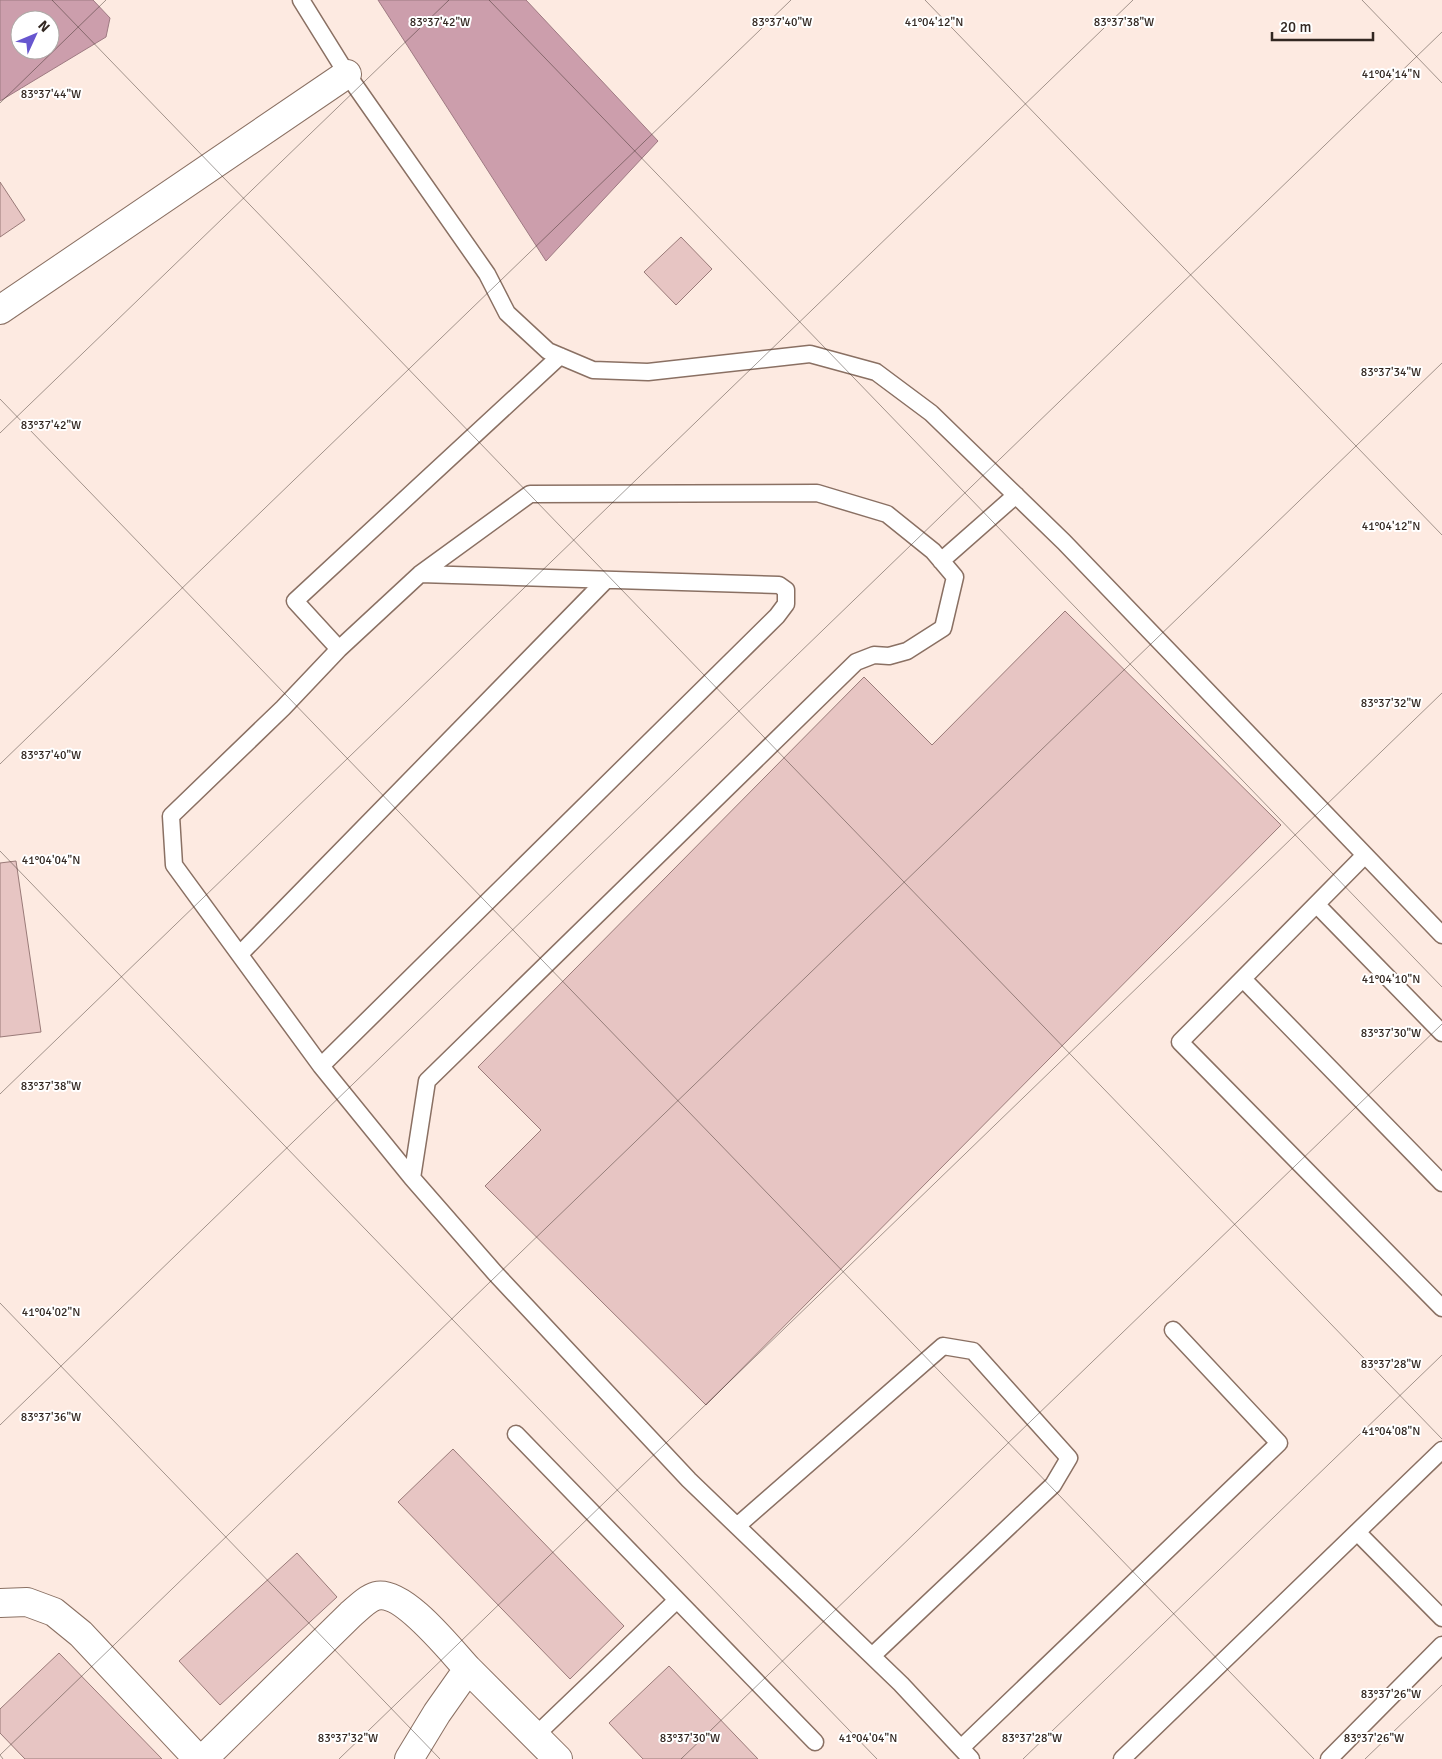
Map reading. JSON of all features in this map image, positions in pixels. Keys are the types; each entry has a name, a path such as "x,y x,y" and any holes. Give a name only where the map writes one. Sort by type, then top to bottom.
{"street":[{"path":"0,310 347,74"},
{"path":"203,1759 351,1614 375,1596 384,1595 398,1599 414,1612 558,1759"},
{"path":"0,1603 27,1602 54,1612 81,1634 198,1759"},
{"path":"410,1759 437,1713 468,1669"}],"lane":[{"path":"301,0 347,74 487,274 508,313 548,351 593,370 648,372 810,354 876,372 931,413 1064,542 1442,935"},
{"path":"339,650 295,601 560,356"},
{"path":"412,1178 427,1080 856,662 874,655 889,656 907,651 944,628 955,577 941,561 887,514 817,493 530,494 420,574 339,650 283,708 171,816 174,865 321,1066 412,1178 502,1281 689,1480 872,1656 966,1754 1279,1443 1173,1330"},
{"path":"941,561 1016,495"},
{"path":"321,1066 777,616 786,604 786,590 779,585 420,574"},
{"path":"240,954 606,580"},
{"path":"1365,855 1180,1042 1442,1308"},
{"path":"1316,905 1442,1033"},
{"path":"1243,979 1442,1183"},
{"path":"737,1526 943,1346 973,1351 1069,1458 1053,1485 872,1656"},
{"path":"516,1434 815,1742"},
{"path":"1122,1759 1442,1450"},
{"path":"1357,1532 1442,1618"},
{"path":"536,1736 677,1600"},
{"path":"1329,1759 1442,1645"}],"shaded area":[{"path":"0,0 93,0 110,18 106,37 0,101"},
{"path":"378,0 526,0 658,141 546,261"}],"building":[{"path":"0,182 25,220 0,237"},
{"path":"681,237 712,269 676,305 644,272"},
{"path":"1065,611 1281,825 706,1405 485,1186 541,1130 478,1067 864,677 932,745"},
{"path":"16,861 41,1032 0,1037 0,863"},
{"path":"453,1449 624,1626 570,1679 398,1502"},
{"path":"297,1553 337,1597 220,1705 179,1661"},
{"path":"59,1653 162,1759 25,1759 0,1733 0,1709"},
{"path":"669,1666 758,1759 643,1759 609,1723"}]}
